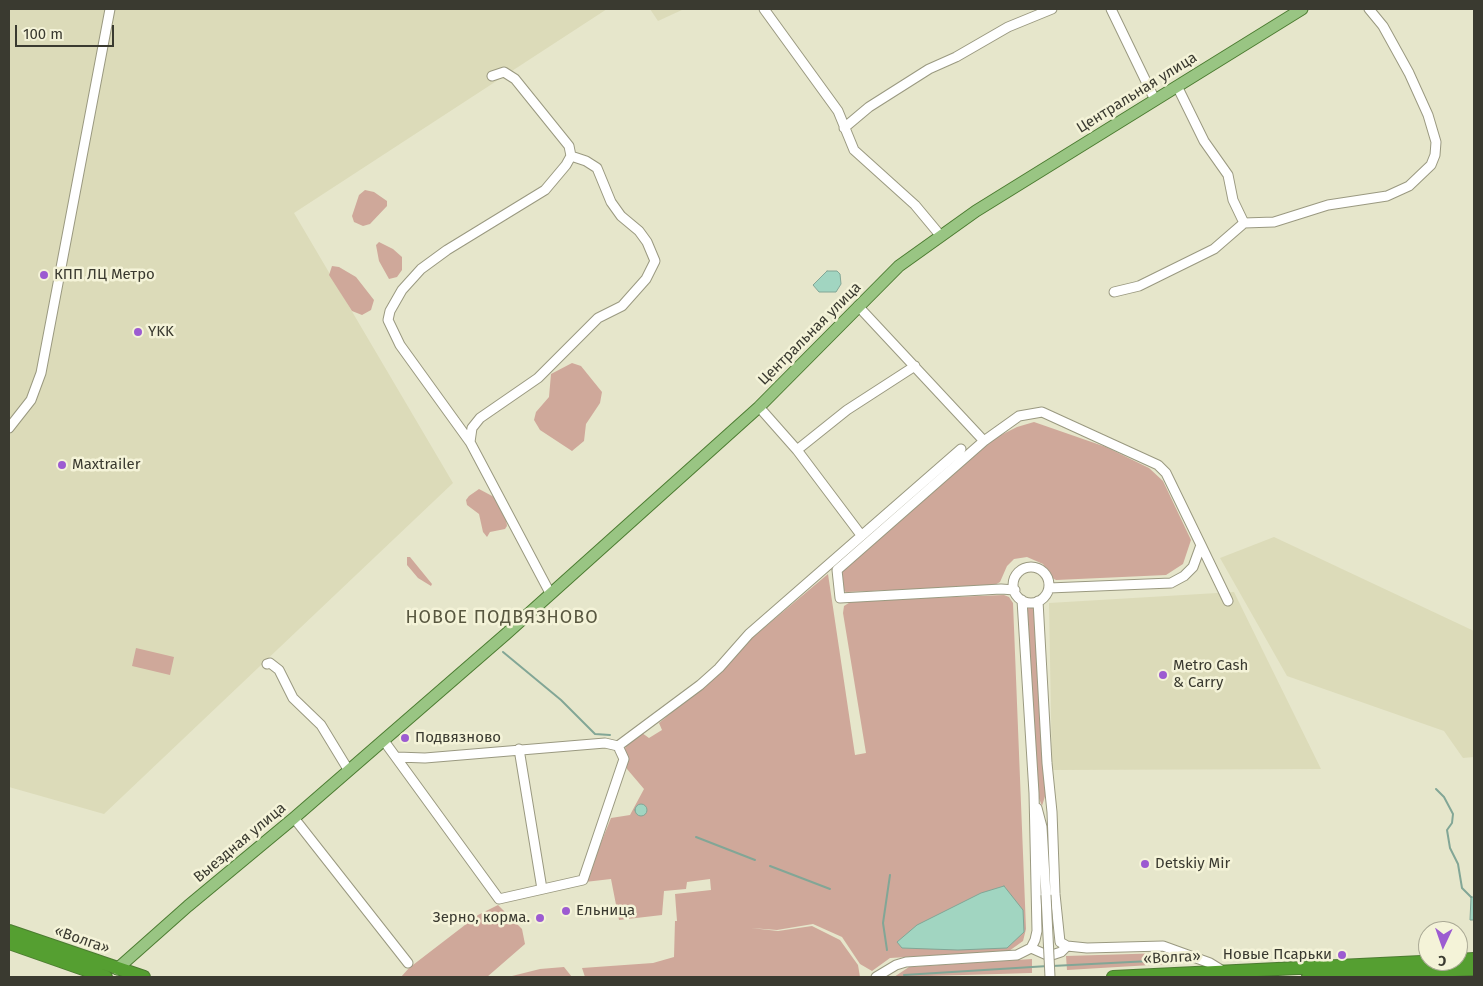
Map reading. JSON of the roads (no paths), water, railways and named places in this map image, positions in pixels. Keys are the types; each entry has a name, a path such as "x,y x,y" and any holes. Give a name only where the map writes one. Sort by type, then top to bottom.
{"highway":[{"name":"«Волга»","path":"9,931 144,977"},
{"name":"«Волга»","path":"9,943 106,977"},
{"name":"«Волга»","path":"1113,977 1418,962"},
{"path":"1308,977 1474,969"}],"main road":[{"name":"Центральная улица","path":"384,741 759,407 899,266 940,235 1302,9"},
{"name":"Выездная улица","path":"117,969 188,906 384,741"}],"street":[{"path":"9,428 30,400 41,373 110,9"},
{"path":"764,9 830,98 838,111 854,150 915,205 940,235"},
{"path":"844,128 869,107 928,69 956,57 1008,27 1052,9"},
{"path":"1111,9 1155,100"},
{"path":"1114,292 1139,286 1214,249 1244,223 1274,222 1328,205 1387,196 1409,186 1431,165 1435,155 1436,142 1428,115 1383,26 1369,9"},
{"path":"492,76 504,72 515,79 568,146 571,156 566,166 545,190 421,269 402,290 390,311 388,320 400,345 470,442 550,593"},
{"path":"1177,86 1204,141 1228,175 1233,200 1244,223"},
{"path":"470,442 472,428 480,418 538,378 598,318 622,306 646,279 655,261 647,242 611,202 597,168 586,161 571,156"},
{"path":"858,306 984,440"},
{"path":"797,450 847,410 915,366"},
{"path":"759,407 797,450 861,535"},
{"path":"1014,590 1001,589 840,598 837,570 984,440 1019,416 1042,412 1158,464 1166,473 1228,601"},
{"path":"618,746 700,685 719,668 749,634 962,449"},
{"path":"1049,588 1171,583 1184,576 1193,566 1201,545"},
{"path":"1034,567 1044,572 1049,582 1049,588 1047,593 1038,601 1027,602 1022,600 1014,590 1015,579 1018,574 1034,567"},
{"path":"1022,600 1034,793 1036,931 1031,948"},
{"path":"1038,601 1058,935 1060,942 1067,946 1163,946 1210,963 1226,972"},
{"path":"267,664 270,663 280,670 292,698 321,725 349,771"},
{"path":"384,741 499,899 542,888 576,883 586,875 624,759 618,746"},
{"path":"397,757 424,758 606,743 618,746"},
{"path":"519,749 542,888"},
{"path":"1042,827 1049,792"},
{"path":"1034,793 1042,827 1050,977"},
{"path":"294,818 408,963"},
{"path":"876,977 896,965 906,962 1010,956 1031,948 1049,956 1061,952 1067,946"}],"waterway":[{"path":"503,652 561,700 595,734 610,735"},
{"path":"1436,789 1444,797 1453,814 1452,823 1447,830 1450,848 1458,864 1462,888 1471,897"},
{"path":"696,837 755,860"},
{"path":"770,866 830,889"},
{"path":"887,950 883,923 890,875"},
{"path":"1052,966 1170,960"},
{"path":"904,975 1048,966"}],"place":[{"name":"КПП ЛЦ Метро","path":"44,275"},
{"name":"YKK","path":"138,332"},
{"name":"Maxtrailer","path":"62,465"},
{"name":"Metro Cash & Carry","path":"1163,675"},
{"name":"Подвязново","path":"405,738"},
{"name":"Detskiy Mir","path":"1145,864"},
{"name":"Ельница","path":"566,911"},
{"name":"Зерно, корма.","path":"540,918"},
{"name":"Новые Псарьки","path":"1342,955"}],"district":[{"name":"НОВОЕ ПОДВЯЗНОВО","path":"502,618"}]}
